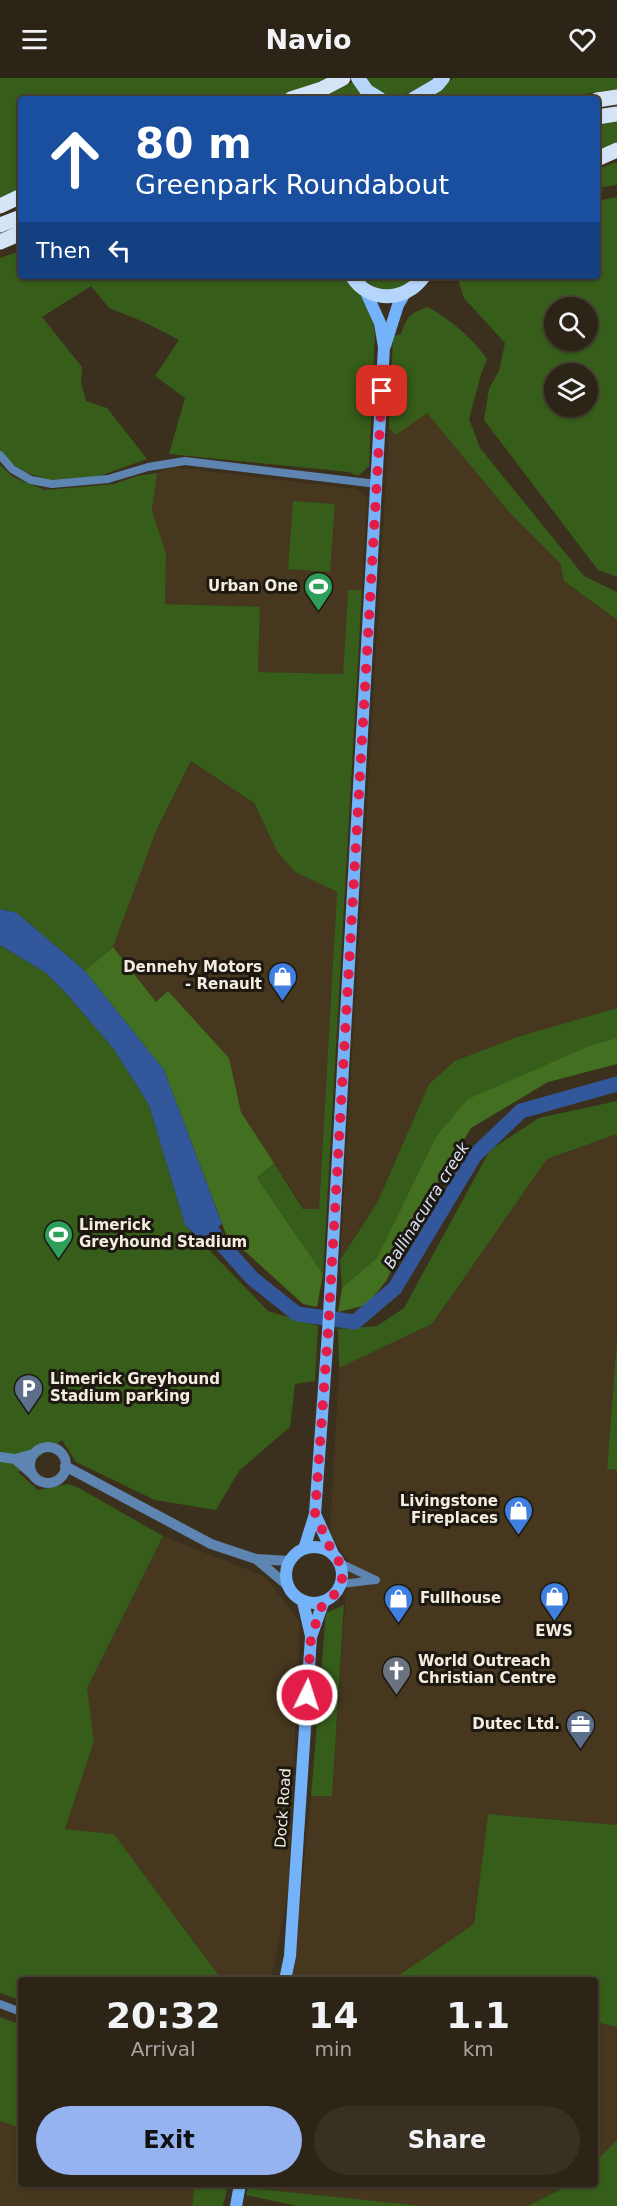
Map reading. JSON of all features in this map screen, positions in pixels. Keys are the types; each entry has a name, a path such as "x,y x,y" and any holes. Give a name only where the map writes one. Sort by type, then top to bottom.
{"highway":[{"path":"299,96 343,78"},
{"path":"600,99 617,96"},
{"path":"600,117 617,114"},
{"path":"600,158 617,150"},
{"path":"0,206 18,197"},
{"path":"0,225 18,218"},
{"path":"0,242 18,234"},
{"path":"0,250 18,245"}],"main road":[{"path":"358,78 367,91 375,96"},
{"path":"420,96 437,85 443,78"},
{"path":"304,1549 315,1514 328,1332 384,348 380,323 365,290 355,279"},
{"path":"365,290 378,296 392,297 412,290 421,279"},
{"path":"384,348 398,305 405,293"},
{"path":"315,1514 336,1559 342,1573 341,1584 334,1595 323,1603 303,1602 293,1595 287,1585 286,1572 290,1561 296,1554 304,1549 319,1547 336,1559"},
{"name":"Dock Road","path":"303,1602 311,1637"},
{"name":"Dock Road","path":"286,1977 290,1956 311,1637 323,1603"},
{"path":"236,2206 239,2187"}],"street":[{"path":"0,455 12,469 31,480 52,484 108,479 148,467 185,461 377,484"},
{"path":"0,1457 15,1459 34,1454 41,1448 54,1448 63,1456 66,1466 211,1544 256,1559 290,1561"},
{"path":"33,1474 30,1464 34,1454"},
{"path":"15,1459 44,1482 55,1481 66,1466"},
{"path":"60,1477 84,1477"},
{"path":"256,1559 287,1585"},
{"path":"336,1559 376,1580 341,1584"},
{"path":"0,2004 18,2011"}],"shaded area":[{"path":"427,412 510,513 560,563 564,581 617,620 617,1008 517,1037 456,1061 429,1084 377,1203 340,1260 389,428 396,435"},
{"path":"173,467 355,489 367,498 362,590 348,591 343,674 258,672 260,607 165,604 166,553 152,511 157,473"},
{"path":"191,761 254,803 278,853 295,872 337,892 319,1210 304,1209 241,1112 229,1058 168,992 156,1002 113,947 156,831"},
{"path":"617,1134 617,1339 607,1469 617,1470 617,1825 488,1814 474,1924 396,1977 292,1977 311,1796 332,1796 348,1560 330,1534 339,1368 432,1324 547,1159"},
{"path":"163,1536 266,1577 300,1623 288,1892 272,1977 220,1977 114,1834 65,1829 94,1741 87,1688"},
{"path":"598,2022 617,2027 617,2140 598,2159"},
{"path":"0,2121 18,2127 18,2187 195,2187 192,2206 0,2206"},
{"path":"565,2187 528,2206 423,2206 248,2188"}],"green space":[{"path":"0,78 330,78 280,96 18,96 18,194 0,203"},
{"path":"365,78 436,78 408,93 390,96 373,88"},
{"path":"453,78 617,78 617,89 571,96 432,96"},
{"path":"354,82 364,96 315,96"},
{"path":"617,120 617,149 600,156 600,123"},
{"path":"617,162 617,185 600,188 600,168"},
{"path":"617,197 617,577 598,570 484,420 489,389 499,371 505,343 464,298 458,279 600,279 600,200"},
{"path":"18,252 18,279 345,279 361,296 372,313 375,334 369,466 358,476 349,472 169,454 185,398 155,376 179,340 144,322 109,308 91,286 42,317 82,367 81,383 86,401 107,408 147,459 97,477 49,480 28,473 10,463 0,450 0,258"},
{"path":"413,279 403,287 390,290 374,286 365,280"},
{"path":"428,307 460,330 487,359 469,419 480,448 584,576 617,592 617,620 564,581 560,563 510,513 427,413 396,435 389,428 393,336 401,334 410,316"},
{"path":"0,465 13,477 45,490 114,484 137,476 157,473 152,511 166,553 165,604 260,607 258,672 343,674 348,590 362,590 323,1274 257,1178 274,1163 303,1209 319,1209 337,892 295,872 278,853 254,803 191,761 156,831 113,947 85,971 17,913 0,909"},
{"path":"293,501 335,504 330,572 288,569"},
{"path":"0,945 46,973 113,1048 149,1105 185,1225 268,1311 318,1326 315,1381 295,1384 290,1427 239,1471 216,1510 155,1500 76,1462 62,1440 18,1472 38,1490 68,1484 79,1488 163,1536 87,1688 94,1741 65,1829 114,1834 220,1977 18,1977 18,1999 0,1993"},
{"path":"113,947 156,1002 168,991 229,1058 241,1112 274,1163 257,1178 323,1274 317,1307 303,1304 226,1234 164,1070 85,971"},
{"path":"617,1008 617,1038 594,1044 435,1138 377,1258 342,1288 340,1260 377,1203 429,1084 455,1061 517,1037"},
{"path":"617,1038 617,1064 548,1082 471,1128 433,1191 386,1281 367,1305 338,1312 342,1288 377,1258 435,1138 468,1099 594,1044"},
{"path":"617,1101 617,1134 547,1159 432,1324 339,1368 338,1329 377,1326 404,1308 490,1150 539,1118"},
{"path":"617,1339 617,1470 607,1469"},
{"path":"344,1605 332,1796 311,1796 326,1613"},
{"path":"488,1814 617,1825 617,2027 598,2022 598,1977 396,1977 474,1924"},
{"path":"0,2017 18,2024 18,2127 0,2121"},
{"path":"617,2140 617,2206 528,2206 565,2187 598,2187 598,2159"},
{"path":"195,2187 227,2187 223,2206 192,2206"},
{"path":"248,2188 423,2206 297,2206 246,2195"}],"water":[{"path":"0,909 17,913 85,971 164,1070 222,1224 200,1239 185,1225 149,1105 113,1048 64,991 46,973 0,945"}],"waterway":[{"name":"Ballinacurra creek","path":"202,1215 218,1240 252,1278 297,1314 355,1322 395,1288 475,1155 521,1111 617,1084"}],"place":[{"name":"Urban One","path":"319,612"},
{"name":"Dennehy Motors - Renault","path":"283,1002"},
{"name":"Limerick Greyhound Stadium","path":"58,1260"},
{"name":"Limerick Greyhound Stadium parking","path":"29,1414"},
{"name":"Livingstone Fireplaces","path":"519,1536"},
{"name":"EWS","path":"554,1622"},
{"name":"Fullhouse","path":"399,1624"},
{"name":"World Outreach Christian Centre","path":"397,1696"},
{"name":"Dutec Ltd.","path":"581,1750"}],"route":[{"path":"307,1695 311,1637 323,1603 338,1590 342,1579 340,1563 333,1554 315,1514 328,1332 382,391"}]}
